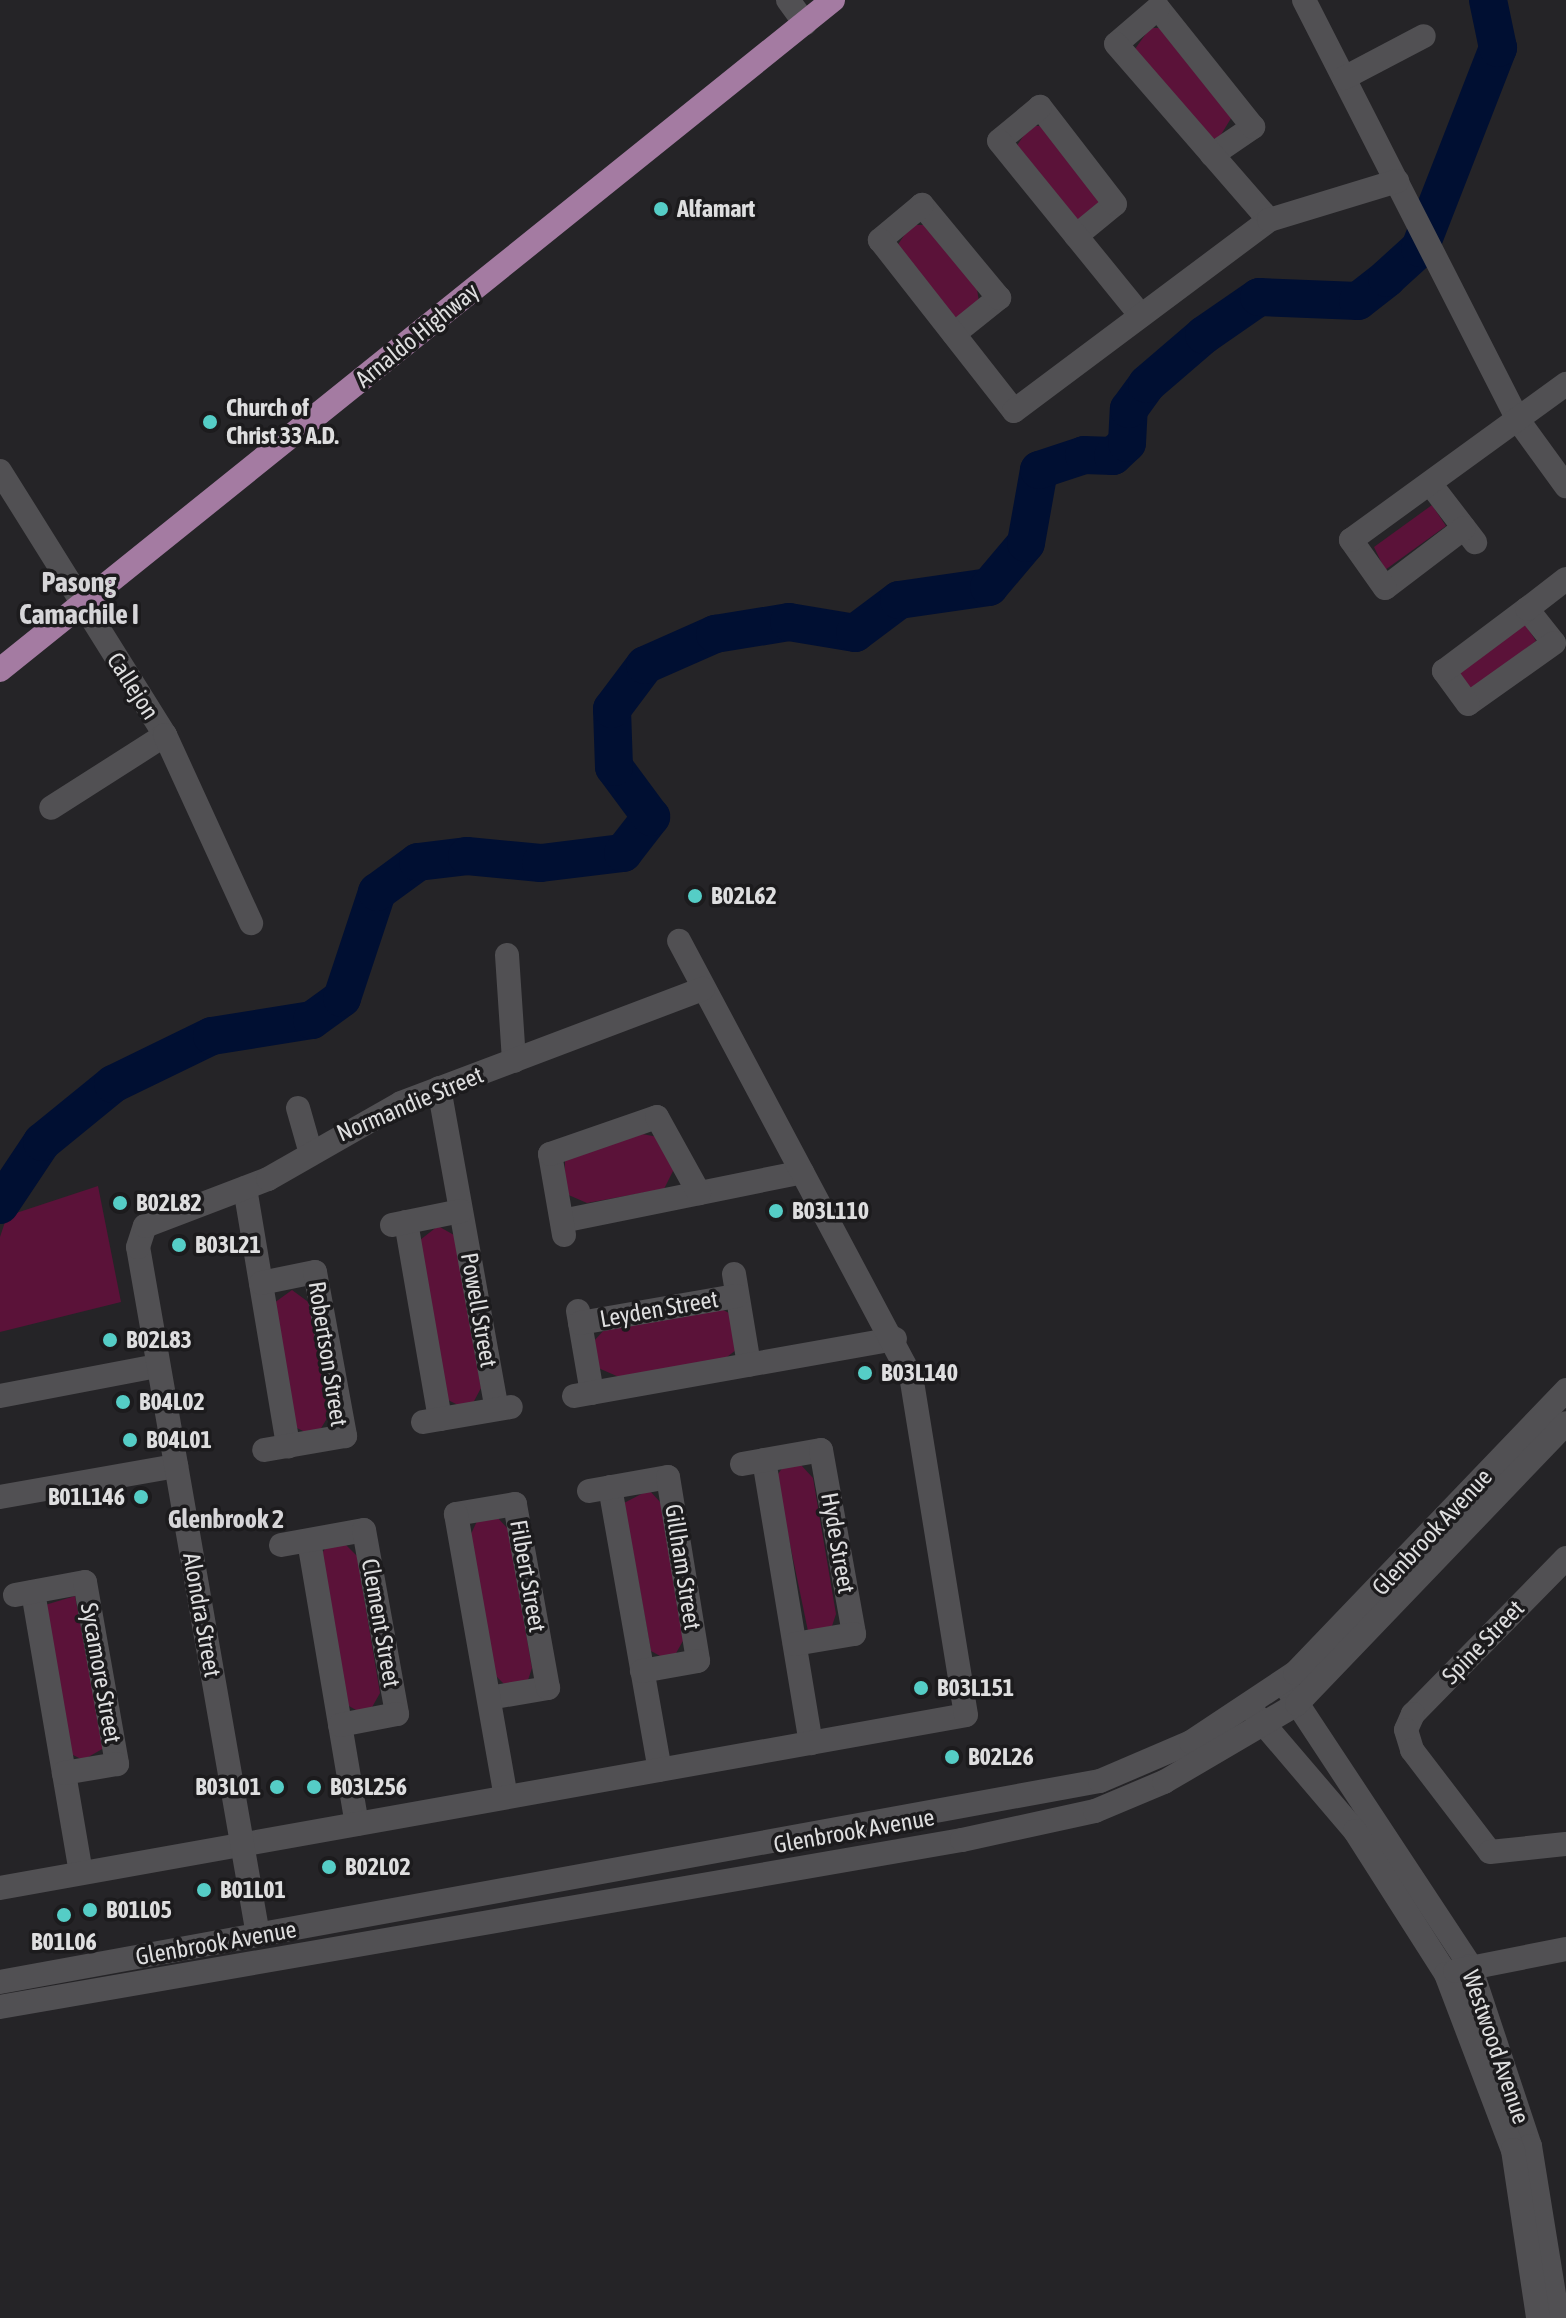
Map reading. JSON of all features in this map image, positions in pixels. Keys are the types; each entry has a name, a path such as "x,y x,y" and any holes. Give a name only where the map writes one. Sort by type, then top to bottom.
{"main road":[{"name":"Arnaldo Highway","path":"0,670 833,0"}],"street":[{"path":"788,0 805,23"},
{"path":"1304,0 1518,420 1566,486"},
{"path":"1212,155 1253,127 1158,8 1116,44 1212,155 1269,220"},
{"path":"1344,78 1424,36"},
{"path":"1076,236 1115,204 1040,107 999,141 1076,236 1141,316"},
{"path":"954,334 999,298 922,205 880,240 1014,411 1269,220 1397,181"},
{"path":"1432,486 1470,535 1385,588 1351,540 1432,486 1566,384"},
{"name":"Callejon","path":"0,471 80,605 165,735 51,808"},
{"path":"1527,609 1566,579"},
{"path":"165,735 251,923"},
{"path":"0,1888 966,1715 911,1377 895,1339 679,941"},
{"path":"507,955 514,1061"},
{"name":"Normandie Street","path":"138,1247 145,1226 245,1188 310,1150 439,1088 703,989"},
{"name":"Powell Street","path":"439,1088 461,1211 504,1408 432,1421 398,1224 461,1211"},
{"path":"298,1108 310,1150"},
{"path":"699,1193 657,1117 550,1154 563,1228 699,1193 802,1172"},
{"name":"Robertson Street","path":"245,1188 261,1283 276,1448 345,1436 315,1272 261,1283"},
{"name":"Alondra Street","path":"138,1247 258,1935"},
{"name":"Leyden Street","path":"749,1365 736,1285 579,1317 583,1394 749,1365 895,1339"},
{"path":"0,1396 158,1366"},
{"name":"Glenbrook Avenue","path":"0,1982 1078,1787 1191,1742 1283,1683 1566,1390"},
{"name":"Glenbrook Avenue","path":"0,2007 1068,1818 1164,1782 1266,1726 1297,1704 1566,1423"},
{"name":"Hyde Street","path":"795,1644 854,1634 821,1450 753,1462 795,1644 811,1743"},
{"path":"0,1497 176,1466"},
{"name":"Gillham Street","path":"642,1671 698,1661 668,1477 600,1489 642,1671 660,1770"},
{"name":"Filbert Street","path":"489,1698 548,1688 515,1504 456,1514 506,1797"},
{"name":"Clement Street","path":"281,1545 364,1530 397,1714 340,1725"},
{"path":"309,1541 357,1824"},
{"name":"Spine Street","path":"1566,1558 1413,1714 1406,1730 1412,1750 1474,1834 1499,1856 1566,1844"},
{"name":"Sycamore Street","path":"64,1773 117,1764 85,1582 24,1593 64,1773 81,1873"},
{"name":"Westwood Avenue","path":"1283,1683 1470,1966 1530,2146 1558,2318"},
{"name":"Westwood Avenue","path":"1249,1707 1355,1831 1446,1974 1513,2150 1538,2318"},
{"path":"1446,1974 1470,1966 1566,1949"}],"shaded area":[{"path":"1150,28 1163,28 1233,115 1219,138 1212,139 1135,49"},
{"path":"1030,126 1044,126 1101,198 1093,217 1073,220 1016,147"},
{"path":"911,225 925,225 977,289 979,302 965,317 951,317 897,246"},
{"path":"1432,505 1446,526 1385,570 1374,547"},
{"path":"1525,624 1536,641 1473,689 1462,684 1460,670"},
{"path":"642,1134 658,1137 675,1167 664,1189 587,1203 564,1193 565,1160"},
{"path":"98,1186 121,1302 0,1332 0,1237 7,1216"},
{"path":"438,1226 454,1235 481,1388 473,1403 460,1406 448,1400 420,1240"},
{"path":"292,1290 311,1304 329,1415 320,1430 307,1433 295,1427 274,1303"},
{"path":"721,1309 729,1313 736,1350 723,1360 619,1377 596,1367 593,1342 605,1329"},
{"path":"801,1465 813,1478 836,1614 832,1626 808,1631 776,1477 783,1467"},
{"path":"649,1490 661,1503 684,1639 675,1655 662,1657 651,1651 624,1503"},
{"path":"496,1516 508,1529 532,1668 528,1680 504,1684 495,1675 470,1536 478,1519"},
{"path":"345,1544 357,1556 380,1693 371,1709 358,1711 347,1705 320,1556 327,1546"},
{"path":"75,1596 104,1748 83,1760 71,1754 45,1605"}],"waterway":[{"path":"0,1205 42,1142 113,1084 212,1036 312,1020 342,998 377,892 418,862 467,856 541,863 623,853 651,817 614,767 612,709 645,665 715,634 789,622 855,633 899,600 989,587 1026,543 1039,470 1084,455 1113,456 1127,443 1129,409 1147,384 1204,335 1259,297 1358,301 1387,278 1420,248 1498,48 1488,0"}],"place":[{"name":"Alfamart","path":"661,209"},
{"name":"Church of Christ 33 A.D.","path":"210,422"},
{"name":"B02L62","path":"695,896"},
{"name":"B02L82","path":"120,1203"},
{"name":"B03L110","path":"776,1211"},
{"name":"B03L21","path":"179,1245"},
{"name":"B02L83","path":"110,1340"},
{"name":"B03L140","path":"865,1373"},
{"name":"B04L02","path":"123,1402"},
{"name":"B04L01","path":"130,1440"},
{"name":"B01L146","path":"141,1497"},
{"name":"B03L151","path":"921,1688"},
{"name":"B02L26","path":"952,1757"},
{"name":"B03L01","path":"277,1787"},
{"name":"B03L256","path":"314,1787"},
{"name":"B02L02","path":"329,1867"},
{"name":"B01L01","path":"204,1890"},
{"name":"B01L05","path":"90,1910"},
{"name":"B01L06","path":"64,1915"}],"district":[{"name":"Pasong Camachile I","path":"79,598"},
{"name":"Glenbrook 2","path":"226,1520"}]}
